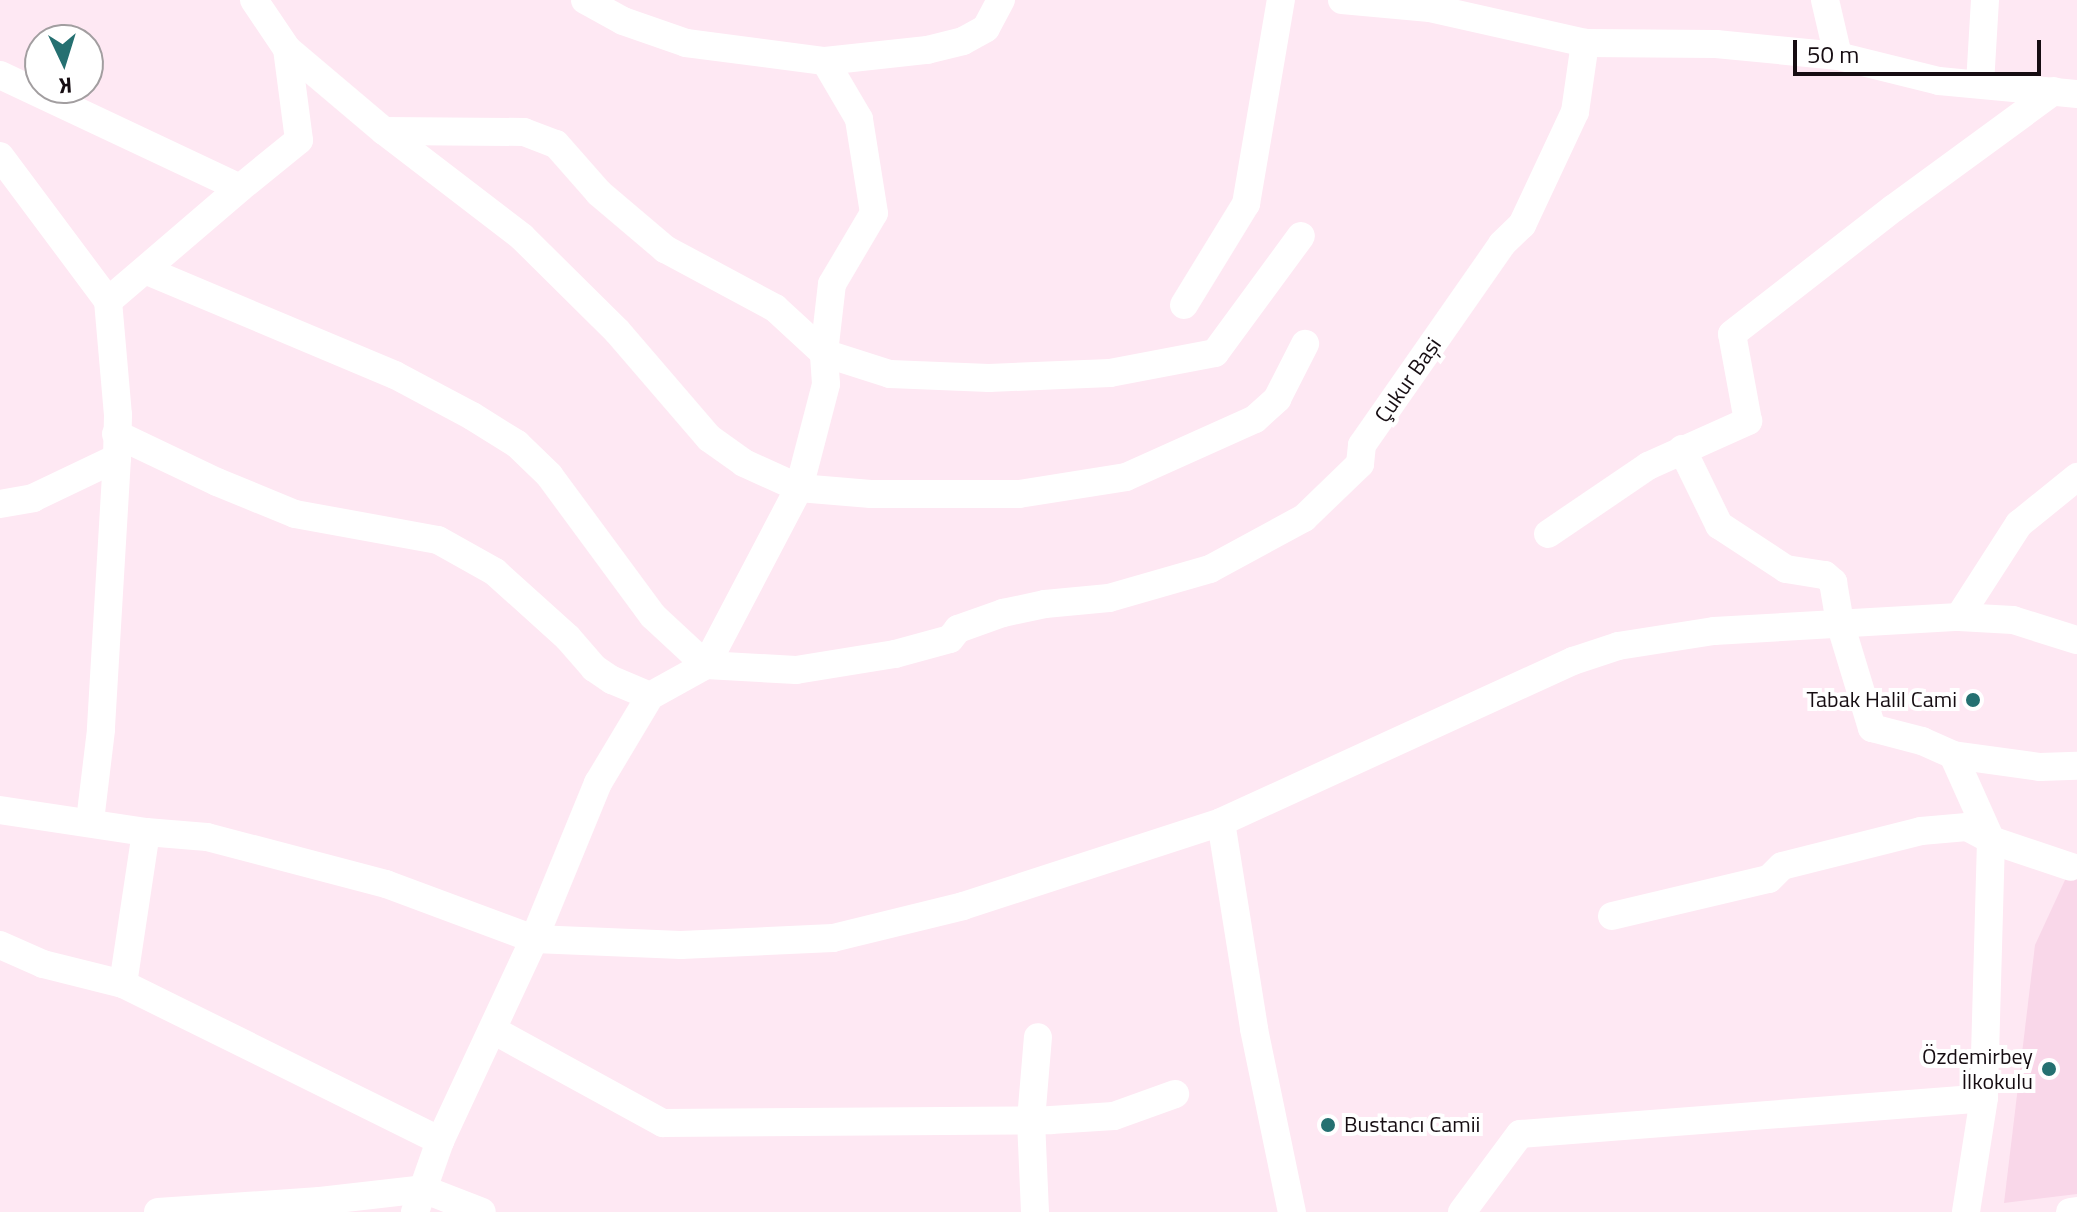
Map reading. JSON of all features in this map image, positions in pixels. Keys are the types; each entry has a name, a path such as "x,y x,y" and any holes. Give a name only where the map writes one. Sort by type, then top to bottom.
{"street":[{"path":"254,0 287,49 384,131 522,237 617,331 709,438 744,463 799,488 871,494 1019,494 1126,477 1255,419 1277,399 1305,344"},
{"path":"585,0 623,21 686,43 825,61 927,50 963,41 986,28 1001,0"},
{"path":"1184,305 1246,204 1281,0"},
{"path":"1342,0 1430,8 1585,43 1716,44 1838,56 1939,81 2066,92"},
{"path":"1825,0 1838,56"},
{"path":"1980,84 1985,0"},
{"name":"Çukur Başi","path":"706,665 796,670 881,656 950,639 958,629 1003,613 1045,604 1109,598 1210,569 1304,518 1360,464 1362,445 1502,244 1522,225 1575,112 1585,43"},
{"path":"108,301 299,140 287,49"},
{"path":"419,1200 440,1141 534,939 598,783 650,696 706,665 799,488 826,384 824,353 832,284 874,213 859,119 825,61"},
{"path":"0,75 240,188"},
{"path":"1548,534 1648,466 1748,421 1732,334 1894,208 2066,92"},
{"path":"384,131 524,132 556,144 599,193 665,249 775,308 824,353 890,374 989,378 1110,373 1215,353 1301,236"},
{"path":"0,156 108,301 118,415 101,730 90,821"},
{"path":"145,270 395,375 517,444 549,475 653,616 706,665"},
{"path":"0,504 33,498 116,446"},
{"path":"116,446 295,514 438,540 495,572 568,638 594,668 612,680 650,696"},
{"path":"1682,449 1719,525 1786,569 1825,575 1833,582 1840,623 1872,728 1922,741 1953,755 2040,767 2077,766"},
{"path":"1959,617 2019,524 2077,477"},
{"path":"0,810 90,821 146,832 207,837 386,884 534,939 681,945 833,938 963,906 1221,822 1573,661 1618,646 1714,631 1959,617 2013,620 2077,640"},
{"path":"1953,755 1991,840 1984,1098 1966,1212"},
{"path":"1221,822 1254,1029 1292,1212"},
{"path":"1612,916 1769,879 1782,866 1921,831 1967,827 1991,840 2071,867"},
{"path":"123,984 146,832"},
{"path":"0,945 43,964 123,984 440,1141"},
{"path":"493,1030 663,1123 1031,1120 1114,1116 1175,1094"},
{"path":"1035,1212 1031,1120 1038,1037"},
{"path":"1462,1212 1520,1134 1984,1098"},
{"path":"158,1212 320,1201 419,1200 482,1212"},
{"path":"2070,1212 2077,1211"}],"shaded area":[{"name":"Özdemirbey İlkokulu","path":"2071,867 2077,870 2077,1194 2004,1203 2035,945"}],"place":[{"name":"Tabak Halil Cami","path":"1973,700"},
{"name":"Özdemirbey İlkokulu","path":"2049,1069"},
{"name":"Bustancı Camii","path":"1328,1125"}]}
